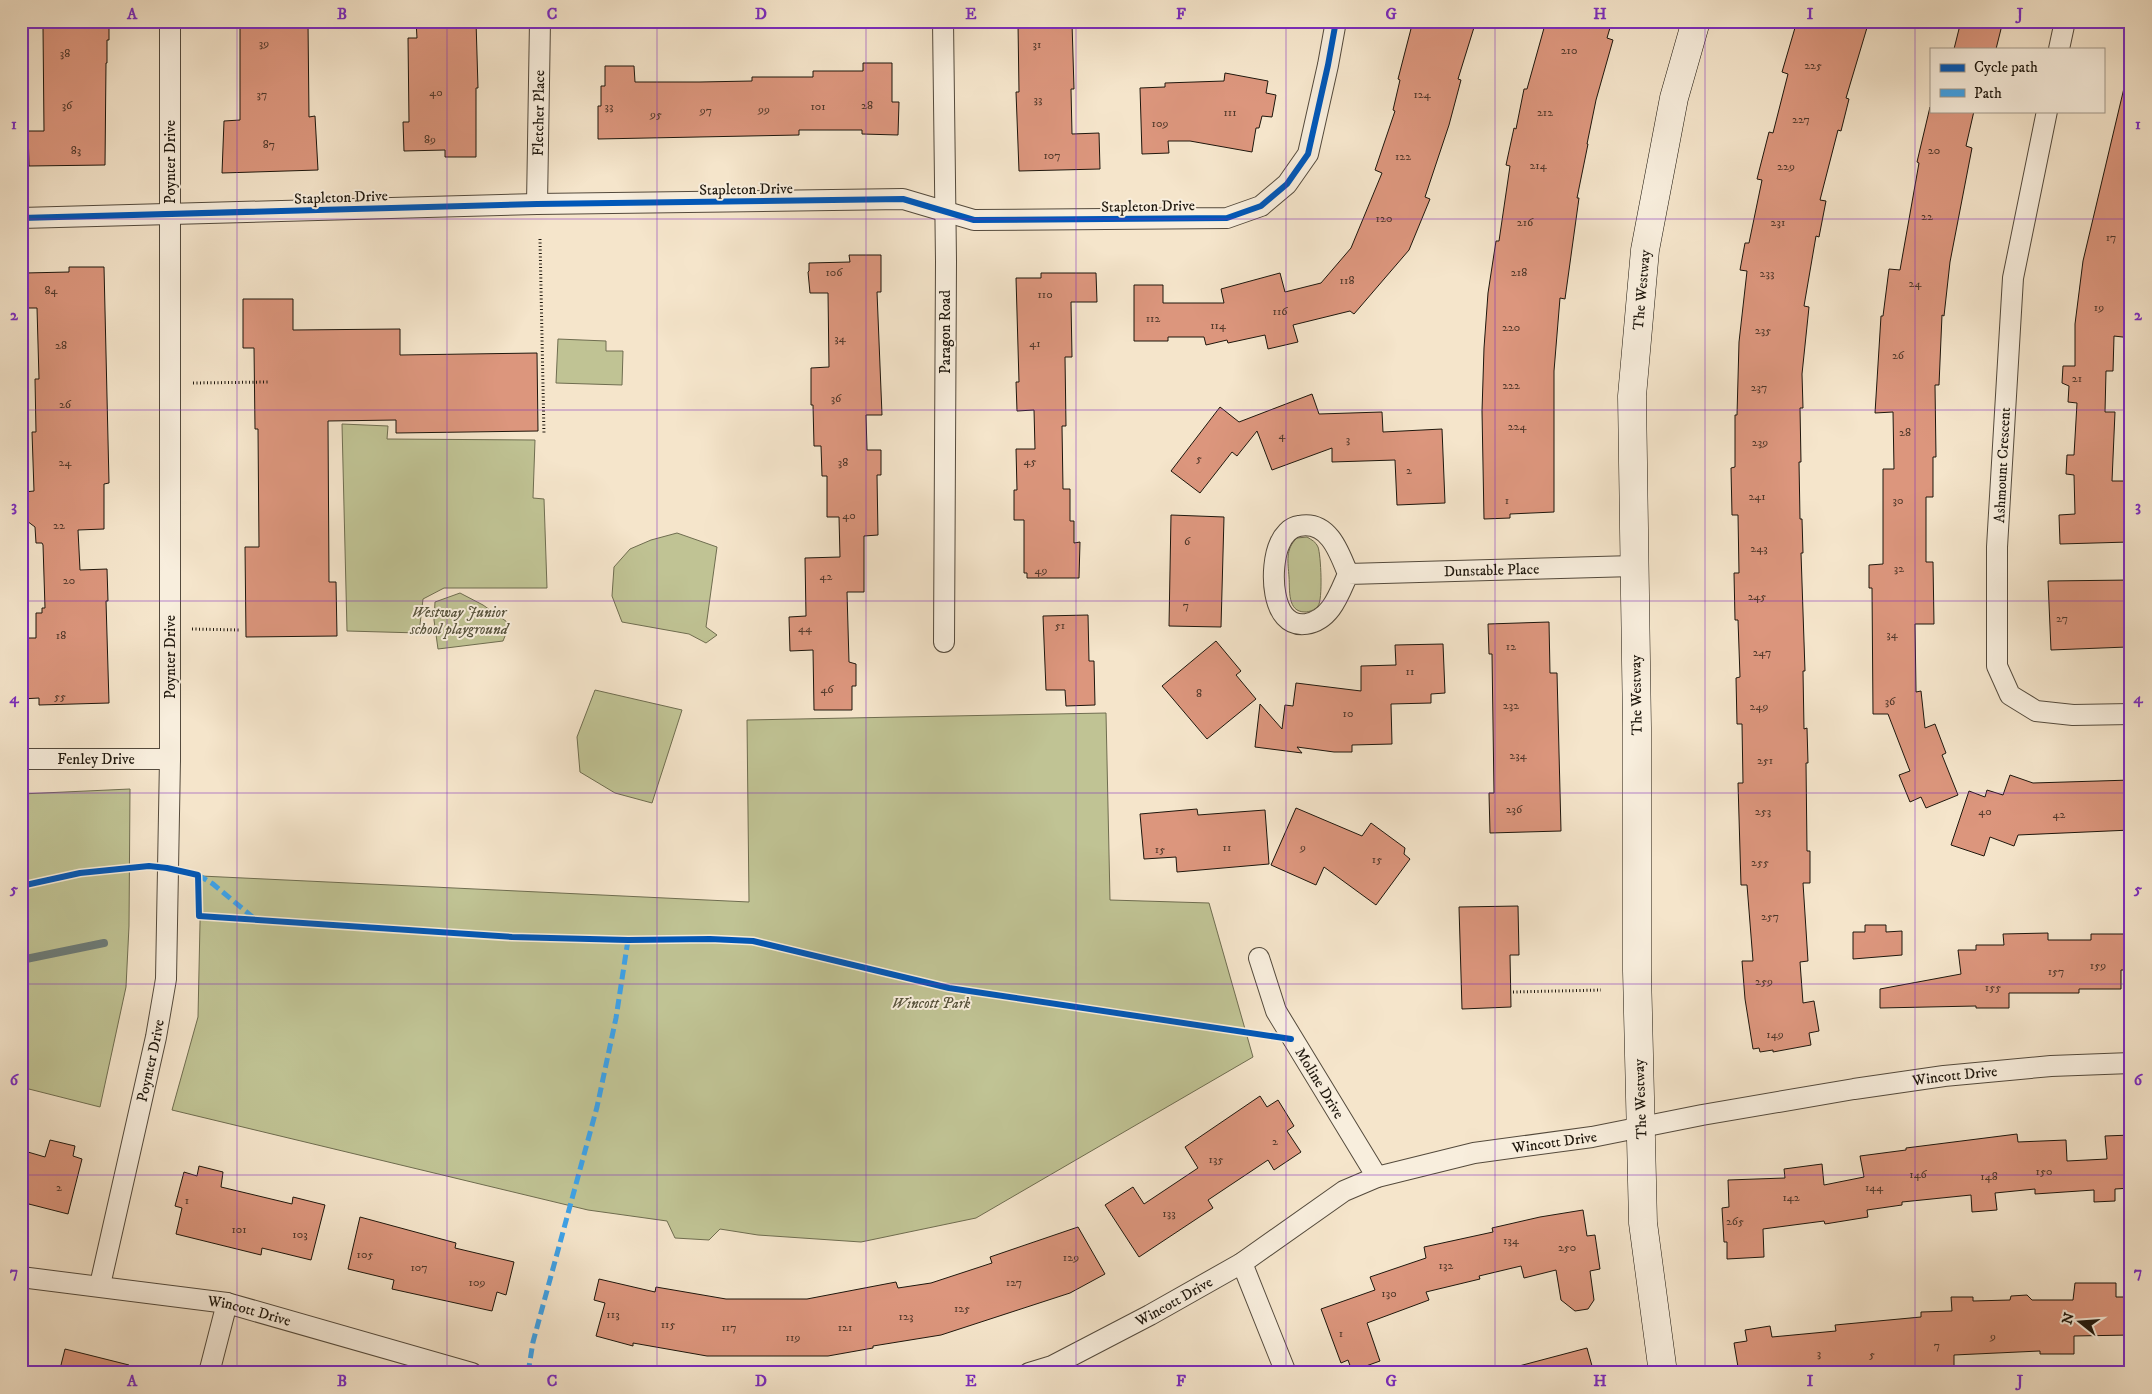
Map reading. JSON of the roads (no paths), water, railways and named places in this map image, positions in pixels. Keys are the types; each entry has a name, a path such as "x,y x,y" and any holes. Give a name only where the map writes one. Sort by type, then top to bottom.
{"main road":[{"name":"The Westway","path":"1663,1373 1643,1223 1637,971 1637,727 1632,396 1645,250 1664,141 1696,21"}],"street":[{"name":"Poynter Drive","path":"100,1285 156,1037 166,979 170,759 170,21"},
{"name":"Fletcher Place","path":"537,204 540,21"},
{"name":"Paragon Road","path":"943,21 944,642"},
{"name":"Stapleton Drive","path":"21,218 537,204 903,199 974,220 1227,218 1261,206 1287,184 1308,154 1336,21"},
{"path":"2060,48 2065,21"},
{"name":"Ashmount Crescent","path":"2047,112 2013,278 1997,547 1997,666 2010,695 2036,711 2073,715 2131,714"},
{"path":"1308,524 1320,528 1330,536 1339,551 1348,574 1328,613 1316,622 1299,625 1288,619 1278,607 1275,592 1275,556 1280,542 1294,527 1308,524"},
{"name":"Dunstable Place","path":"1348,574 1634,566"},
{"name":"Fenley Drive","path":"21,759 170,759"},
{"name":"Moline Drive","path":"1259,958 1276,1011 1291,1039 1377,1177"},
{"name":"Wincott Drive","path":"1029,1373 1052,1366 1150,1315 1242,1263 1344,1191 1377,1177 1474,1153 1592,1137 1712,1113 1944,1076 2051,1066 2131,1063"},
{"path":"1242,1263 1286,1373"},
{"name":"Wincott Drive","path":"21,1277 100,1285 227,1303 472,1373"},
{"path":"210,1373 227,1303"}],"waterway":[{"path":"21,960 104,943"}],"park label":[{"name":"Westway Junior school playground","path":"459,620"},
{"name":"Wincott Park","path":"931,1003"}]}
